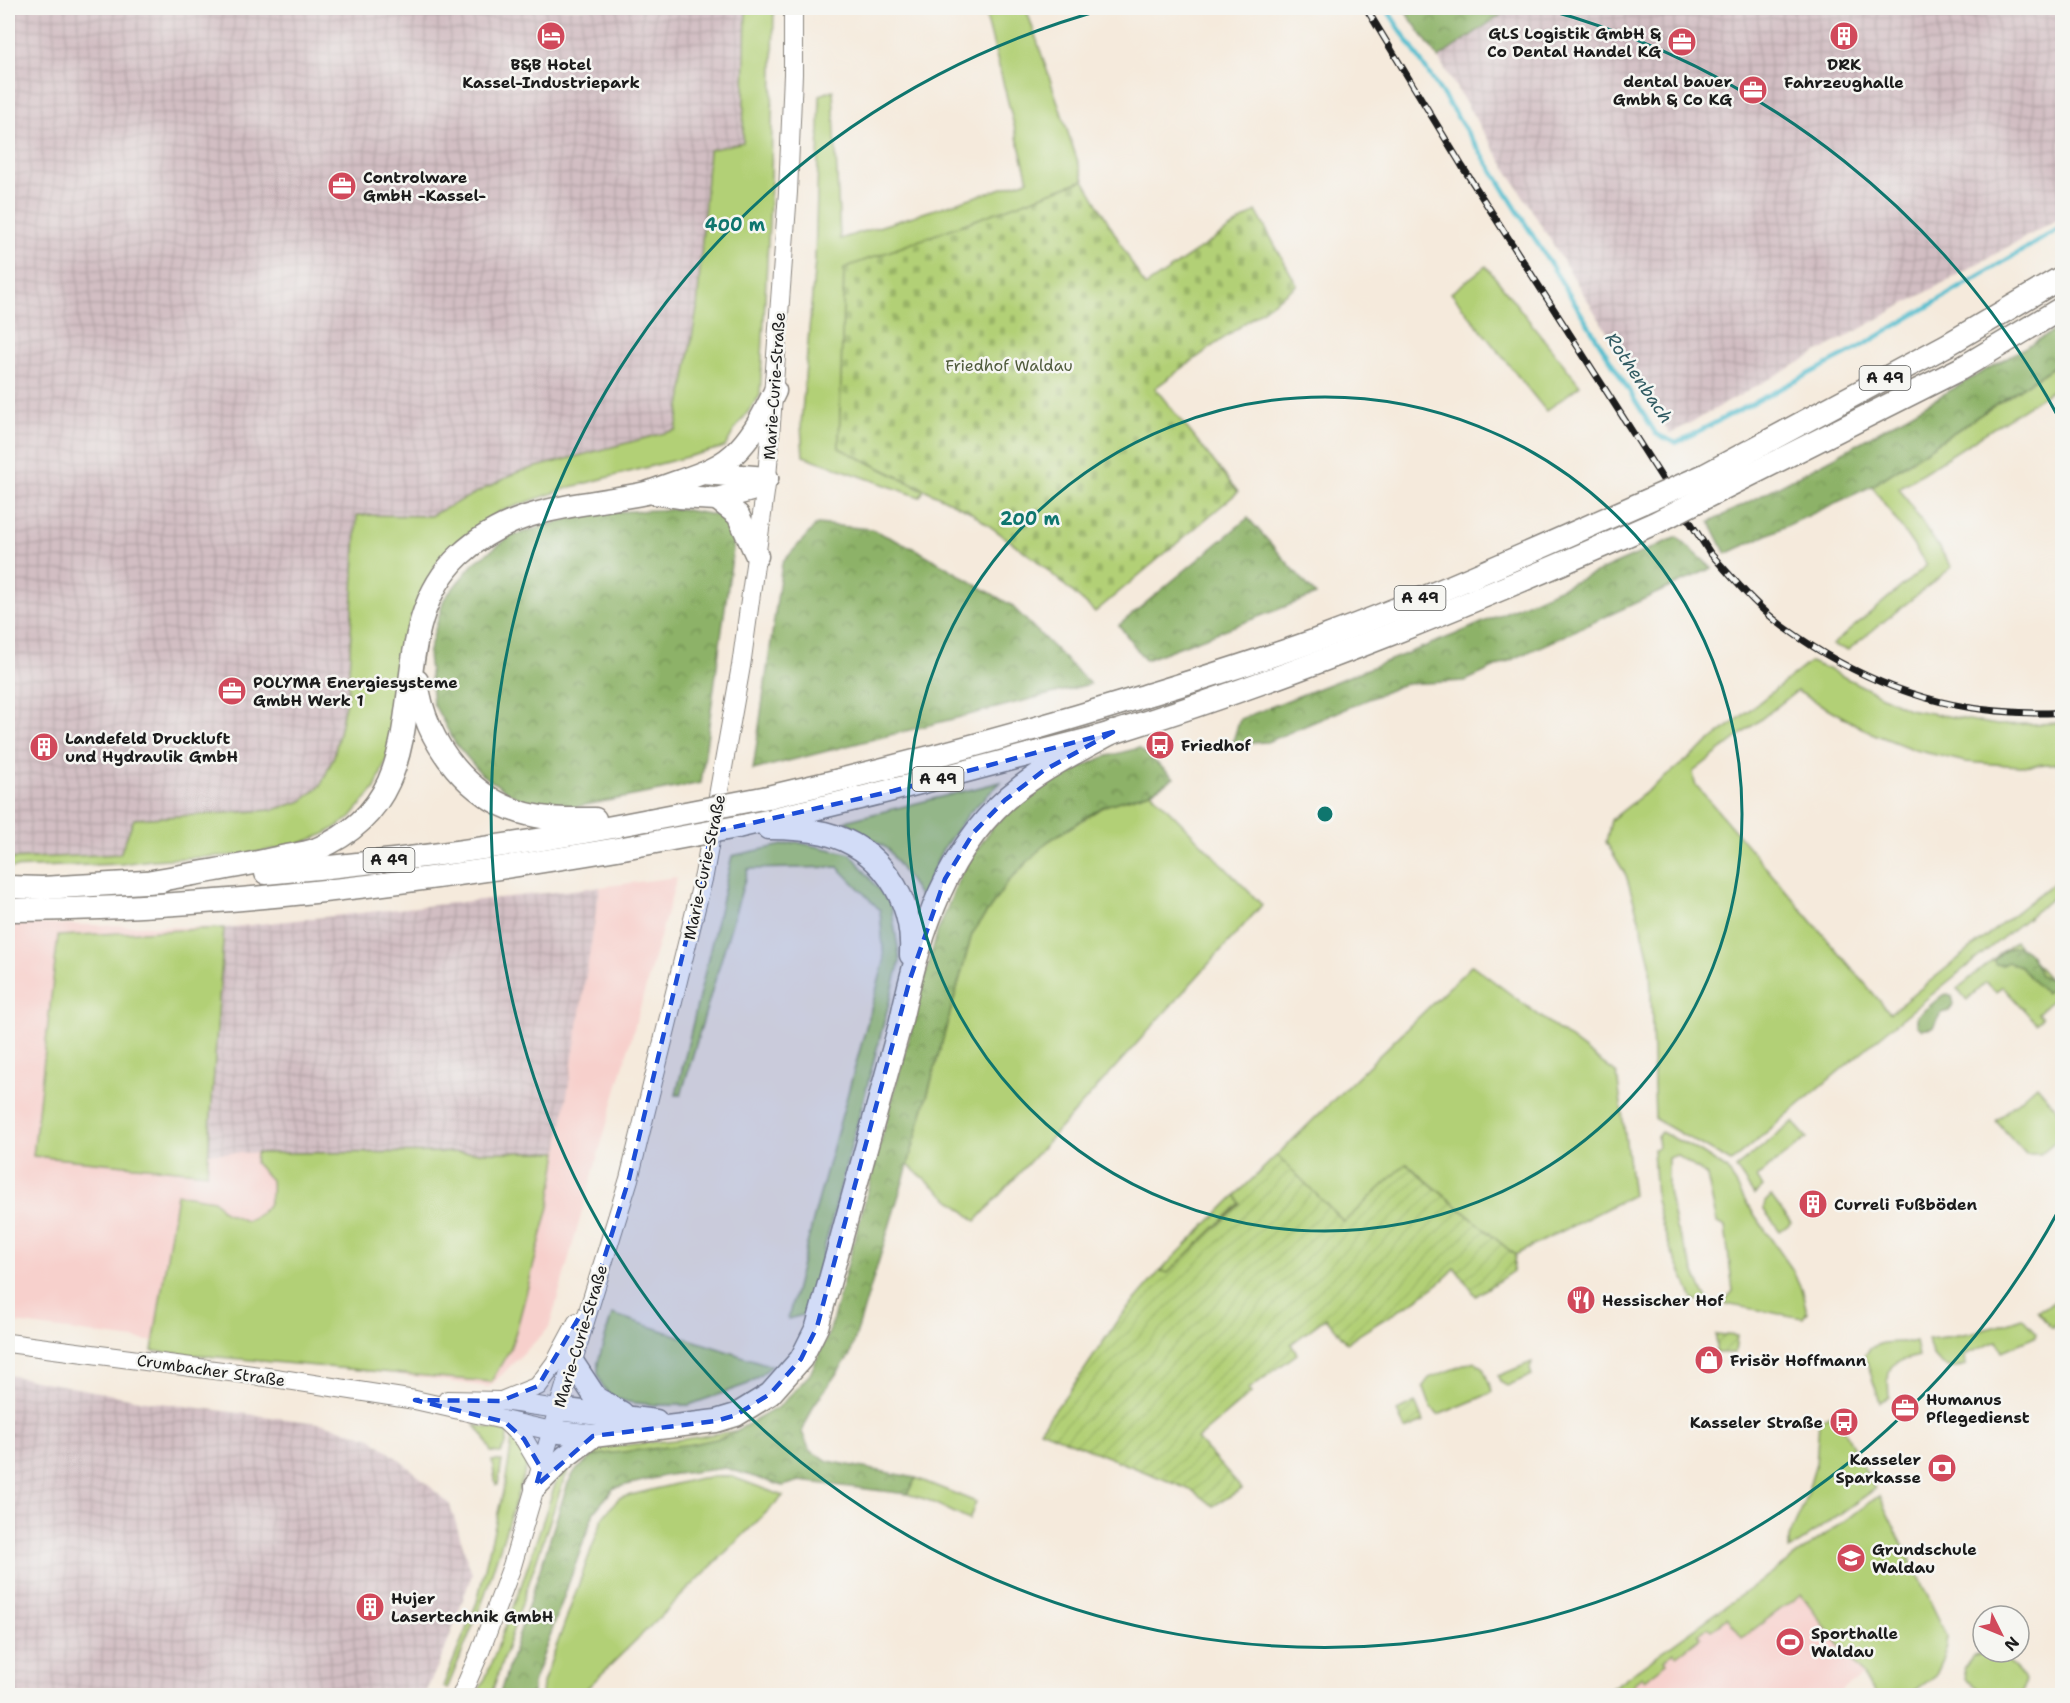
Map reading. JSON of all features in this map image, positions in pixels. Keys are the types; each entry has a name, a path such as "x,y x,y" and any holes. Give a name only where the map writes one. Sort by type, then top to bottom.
{"highway":[{"name":"A 49","path":"8,910 73,910 174,904 355,889 548,861 737,827 761,825 1113,732 1283,675 1504,590 1655,523 1710,484 2062,277"},
{"name":"A 49","path":"8,887 42,888 148,882 418,857 768,797 954,751 1191,682 1326,636 1487,571 1644,502 1710,484 1960,369 2062,308"},
{"path":"148,882 242,866 315,850 354,826 374,807 393,773 400,750 418,629 427,601 442,575 460,555 487,534 542,510 648,492 703,473 738,450 762,417 775,392"},
{"path":"703,473 767,478"},
{"path":"648,492 679,497 717,499 751,490 767,478"},
{"path":"717,499 738,515 757,556"},
{"path":"413,655 422,710 435,741 451,763 480,790 514,810 536,816 559,819 636,821"},
{"path":"552,1431 592,1436 716,1421 736,1415 770,1394 801,1359 817,1327 900,1024 910,979 931,913 945,879 974,832 1022,785 1113,732"},
{"path":"761,825 809,830 833,836 853,844 880,865 894,883 907,911 912,938 910,979"},
{"path":"573,1363 596,1398 629,1416"},
{"path":"558,1409 629,1416 682,1425"},
{"path":"538,1477 592,1436"}],"main road":[{"name":"Marie-Curie-Straße","path":"460,1695 480,1652 512,1566 629,1179 704,875 726,755 767,478 789,180 793,8"},
{"name":"Crumbacher Straße","path":"501,1401 538,1386 555,1363 593,1294"},
{"name":"Crumbacher Straße","path":"8,1343 275,1378 415,1400 552,1431"},
{"name":"Crumbacher Straße","path":"415,1400 501,1401 558,1409"},
{"path":"505,1422 524,1439 538,1477"}],"highlighted area":[{"path":"1113,732 1043,771 1005,800 974,832 945,879 910,979 817,1327 801,1359 770,1394 736,1415 716,1421 593,1436 536,1486 541,1468 524,1439 505,1422 415,1400 501,1401 538,1386 593,1294 629,1179 712,832 893,791"}],"shaded area":[{"path":"8,8 746,8 743,143 709,151 697,309 676,430 518,472 430,516 357,515 348,691 335,756 321,785 302,801 273,810 134,819 120,854 8,859"},
{"path":"1511,8 2062,8 2062,217 1670,434 1438,58"},
{"path":"677,877 549,1328 489,1387 8,1322 8,923 224,928"},
{"path":"600,887 558,1152 207,1153 224,928"},
{"path":"8,1375 145,1401 326,1424 371,1438 412,1470 450,1505 472,1574 443,1655 424,1695 8,1695"},
{"name":"Grundschule Waldau","path":"1879,1496 1939,1621 1836,1695 1602,1696"}],"green space":[{"path":"746,8 774,8 771,183 760,396 735,429 725,447 571,487 499,512 458,541 436,565 411,618 402,649 393,743 375,788 349,819 325,834 293,846 240,855 122,864 8,868 8,859 120,854 134,819 273,810 302,801 321,785 334,756 348,691 357,515 430,516 518,472 676,430 697,309 709,150 743,142"},
{"path":"984,8 1026,8 1084,180 845,268 839,448 924,490 920,497 803,456 801,424 815,260 820,95 833,90 840,239 1028,180"},
{"path":"1403,8 1511,8 1438,58"},
{"name":"Friedhof Waldau","path":"1084,180 1145,286 1256,211 1297,285 1155,388 1238,492 1095,612 1036,560 969,511 839,448 844,268"},
{"path":"1486,266 1580,385 1546,411 1451,293"},
{"path":"2062,326 2062,361 1872,486 1726,554 1710,522 1838,455"},
{"path":"2062,361 2062,384 1899,488 1952,567 1848,650 1832,645 1927,565 1872,486"},
{"path":"680,509 721,516 735,535 701,783 575,807 522,801 482,775 455,743 433,703 428,654 444,599 474,563 511,536 588,513"},
{"path":"1248,518 1316,595 1145,660 1119,625"},
{"path":"817,524 871,529 919,551 1011,605 1090,684 753,770 782,563"},
{"path":"1677,537 1712,568 1465,681 1404,684 1267,742 1232,744 1240,719 1454,635"},
{"path":"1810,662 1908,709 1997,725 2062,723 2062,763 2020,766 1966,762 1915,750 1869,732 1797,691 1693,772 1695,784 1890,1013 2062,876 2062,890 1889,1029 1731,1162 1655,1119 1650,963 1626,875 1606,842 1611,820"},
{"path":"1139,748 1174,778 1151,792 1104,806 1047,842 1008,882 972,934 908,1165 850,1355 814,1405 802,1432 810,1451 828,1461 916,1478 907,1494 800,1481 783,1486 726,1468 668,1475 614,1488 594,1512 533,1684 533,1695 499,1696 568,1483 575,1471 592,1457 604,1454 693,1444 725,1437 779,1407 810,1374 830,1330 937,933 963,869 994,825 1039,786 1104,757"},
{"path":"1001,782 969,813 942,850 921,898 888,849 845,821"},
{"path":"1151,792 1262,905 976,1221 908,1165 972,934 1008,882 1047,842 1104,806"},
{"path":"796,842 851,854 891,905 900,961 807,1314 788,1319 884,962 880,910 838,867 748,869 681,1095 676,1095 732,856"},
{"path":"224,928 207,1173 33,1156 58,936"},
{"path":"2015,941 2061,992 2038,1013 2042,1017 2036,1023 2002,986 1996,992 1986,982 1967,1000 1957,989"},
{"path":"2017,946 2029,954 2040,975 2054,981 2052,989 2045,993 2020,967 2007,962 2003,965 1995,964 1994,960 2002,953"},
{"path":"1472,965 1617,1074 1633,1195 1515,1255 1407,1164 1344,1223 1277,1155"},
{"path":"1943,995 1952,996 1954,1004 1949,1011 1941,1013 1933,1027 1921,1029 1917,1025 1917,1016"},
{"path":"2036,1085 2062,1115 2062,1136 2040,1154 2026,1154 1996,1121"},
{"path":"1793,1122 1807,1138 1757,1177 1763,1187 1754,1195 1736,1168"},
{"path":"1661,1132 1699,1151 1728,1170 1747,1204 1792,1269 1801,1288 1807,1312 1803,1318 1725,1304 1733,1291 1725,1227 1717,1223 1707,1176 1677,1155 1668,1158 1668,1191 1676,1228 1704,1294 1710,1302 1694,1301 1670,1248 1656,1200 1653,1149 1658,1148 1657,1137"},
{"path":"558,1152 549,1207 517,1328 511,1347 491,1382 152,1351 177,1194 214,1200 224,1212 246,1221 253,1218 268,1206 271,1195 271,1180 255,1163 256,1153"},
{"path":"1277,1155 1344,1222 1406,1164 1515,1255 1513,1271 1476,1296 1455,1268 1417,1299 1347,1343 1326,1318 1291,1344 1297,1354 1249,1389 1251,1393 1197,1439 1242,1489 1213,1506 1193,1491 1040,1430 1117,1321 1160,1271 1168,1273 1240,1204 1236,1195"},
{"path":"1236,1195 1240,1203 1168,1273 1160,1271"},
{"path":"1771,1196 1791,1223 1780,1231 1764,1210 1765,1202"},
{"path":"2062,1298 2062,1323 2051,1328 2037,1311"},
{"path":"612,1314 772,1366 748,1384 689,1405 656,1405 628,1402 611,1397 602,1385 598,1374 598,1362"},
{"path":"2022,1318 2036,1333 2035,1337 2002,1351 1997,1341 1965,1355 1966,1365 1958,1367 1945,1366 1932,1354 1928,1339 1976,1332"},
{"path":"1716,1334 1737,1336 1735,1353 1716,1353"},
{"path":"1916,1342 1919,1356 1901,1361 1891,1367 1888,1378 1889,1397 1880,1402 1865,1357 1868,1351 1879,1344"},
{"path":"1474,1361 1483,1368 1492,1391 1438,1415 1430,1405 1423,1386 1429,1378"},
{"path":"1532,1362 1530,1369 1532,1375 1507,1386 1500,1382 1498,1376"},
{"path":"1415,1402 1423,1422 1405,1430 1397,1411"},
{"path":"1835,1412 1875,1489 1789,1550 1789,1538 1803,1506 1816,1464 1819,1420"},
{"path":"475,1425 508,1432 506,1444 500,1453 491,1452"},
{"path":"740,1430 692,1445 592,1457 594,1449 597,1448 685,1439"},
{"path":"513,1434 527,1458 527,1465 482,1603 447,1689 444,1684 477,1602 506,1479"},
{"path":"578,1458 563,1482 491,1695 476,1696 486,1677 521,1586 557,1479"},
{"path":"492,1461 502,1461 498,1485 496,1485"},
{"path":"730,1476 783,1496 580,1695 542,1695 543,1683 603,1517 619,1498 700,1478"},
{"path":"916,1478 976,1502 969,1520 928,1500 907,1494"},
{"path":"1879,1496 1947,1636 1944,1658 1936,1675 1909,1695 1877,1695 1801,1594 1742,1638 1727,1618 1711,1630 1708,1627 1699,1634 1701,1637 1677,1655 1674,1652 1665,1660 1667,1663 1644,1680 1642,1677 1623,1695 1615,1695 1612,1692 1602,1695"},
{"path":"1971,1658 1971,1664 2009,1664 2025,1680 2022,1693 2019,1695 1986,1695 1966,1679 1964,1667"}],"waterway":[{"name":"Rothenbach","path":"1386,8 1494,173 1656,434 1676,443 1855,350 2062,227"}],"railway":[{"path":"1366,8 1462,166 1710,553 1754,601 1784,627 1810,645 1864,675 1892,687 1921,697 1981,709 2031,713 2062,712"}],"place":[{"name":"B&B Hotel Kassel-Industriepark","path":"551,36"},
{"name":"DRK Fahrzeughalle","path":"1844,36"},
{"name":"GLS Logistik GmbH & Co Dental Handel KG","path":"1682,42"},
{"name":"dental bauer Gmbh & Co KG","path":"1753,90"},
{"name":"Controlware GmbH -Kassel-","path":"342,186"},
{"name":"POLYMA Energiesysteme GmbH Werk 1","path":"232,691"},
{"name":"Friedhof","path":"1160,745"},
{"name":"Landefeld Druckluft und Hydraulik GmbH","path":"44,747"},
{"name":"Curreli Fußböden","path":"1813,1204"},
{"name":"Hessischer Hof","path":"1581,1300"},
{"name":"Frisör Hoffmann","path":"1709,1360"},
{"name":"Humanus Pflegedienst","path":"1905,1408"},
{"name":"Kasseler Straße","path":"1844,1422"},
{"name":"Kasseler Sparkasse","path":"1942,1468"},
{"name":"Grundschule Waldau","path":"1851,1558"},
{"name":"Hujer Lasertechnik GmbH","path":"370,1607"},
{"name":"Sporthalle Waldau","path":"1790,1642"}]}
